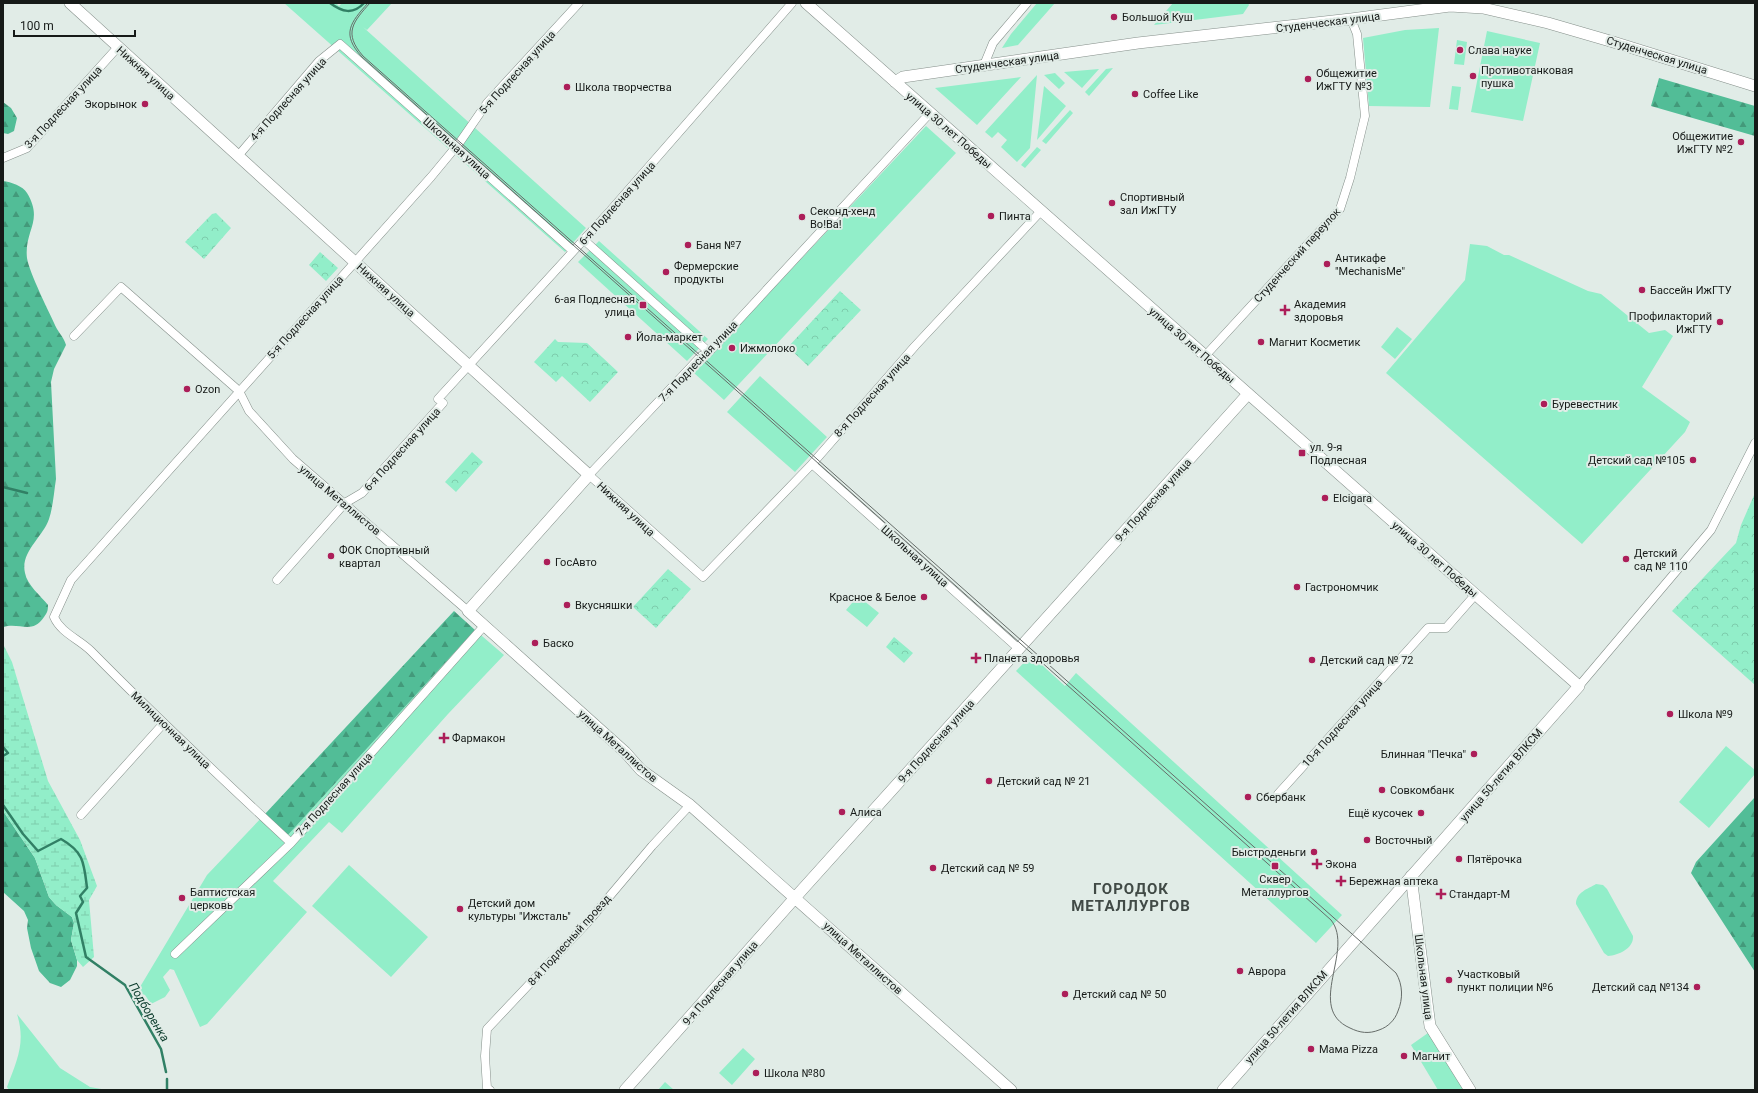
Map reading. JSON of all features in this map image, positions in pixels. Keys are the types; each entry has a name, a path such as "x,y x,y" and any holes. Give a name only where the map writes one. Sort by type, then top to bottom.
{"street":[{"name":"Нижняя улица","path":"70,3 703,578"},
{"name":"5-я Подлесная улица","path":"54,617 71,580 456,147 487,103 579,3"},
{"name":"6-я Подлесная улица","path":"277,580 345,503 362,493 469,366 584,240 792,3"},
{"name":"улица 30 лет Победы","path":"806,3 1579,686"},
{"path":"984,65 993,44 1027,3"},
{"name":"Студенческая улица","path":"895,82 903,77 1138,43 1351,20 1450,6 1483,8 1610,41 1755,86"},
{"name":"Студенческий переулок","path":"1205,356 1340,209 1350,178 1365,116 1357,34 1351,20"},
{"name":"Школьная улица","path":"340,44 574,251"},
{"name":"4-я Подлесная улица","path":"238,156 319,61 340,44"},
{"name":"3-я Подлесная улица","path":"3,158 27,148 118,47"},
{"name":"7-я Подлесная улица","path":"468,611 588,474 688,370 709,352 930,113"},
{"name":"8-я Подлесная улица","path":"703,578 812,464 828,443 920,341 1041,211"},
{"path":"584,240 709,352"},
{"path":"74,336 121,287 239,391"},
{"name":"улица Металлистов","path":"239,391 249,412 293,459 468,611 625,752 641,770 690,805 1011,1090"},
{"name":"9-я Подлесная улица","path":"625,1090 794,898 1248,394"},
{"name":"улица 50-летия ВЛКСМ","path":"1223,1090 1579,686 1711,530 1755,443"},
{"name":"Школьная улица","path":"812,464 1019,649"},
{"name":"10-я Подлесная улица","path":"1278,794 1428,628 1446,628 1475,595"},
{"name":"Милиционная улица","path":"54,617 61,628 88,649 163,724 291,843"},
{"name":"7-я Подлесная улица","path":"175,954 291,843 484,626"},
{"path":"81,815 163,724"},
{"name":"8-й Подлесный проезд","path":"489,1089 485,1056 487,1029 587,923 652,846 690,805"},
{"name":"Школьная улица","path":"1411,876 1430,1026 1470,1090"}],"green space":[{"path":"284,3 336,3 339,6 342,3 392,3 367,30 363,27 586,228 565,252"},
{"path":"1037,3 1055,3 1018,45 1002,48 1011,34"},
{"path":"1173,3 1248,3 1249,5 1243,14 1154,25"},
{"path":"1439,28 1430,107 1369,106 1363,38 1405,30"},
{"path":"1487,31 1540,43 1523,121 1471,112"},
{"path":"1457,40 1467,42 1464,65 1454,64"},
{"path":"1113,68 1089,96 1085,92 1106,69"},
{"path":"1099,69 1082,88 1064,72"},
{"path":"1055,73 1065,83 1059,89 1044,75"},
{"path":"1037,75 1030,148 1017,162 1001,147 1007,140 998,132 992,138 985,132"},
{"path":"1021,77 977,125 935,88"},
{"path":"1659,78 1755,106 1755,136 1651,106"},
{"path":"1044,86 1066,106 1037,140"},
{"path":"1452,86 1461,87 1458,110 1449,109"},
{"path":"3,102 11,108 17,118 14,131 8,134 3,133"},
{"path":"1070,110 1073,113 1046,144 1042,141"},
{"path":"926,126 956,153 724,400 694,373"},
{"path":"1037,147 1041,150 1025,168 1021,165"},
{"path":"3,181 13,183 23,188 32,203 34,218 28,240 27,258 40,293 66,345 54,369 51,382 56,479 52,510 46,526 29,551 24,565 28,582 48,605 48,609 46,614 39,622 30,627 3,627"},
{"path":"216,213 231,228 204,259 185,242 212,214"},
{"path":"599,241 708,339 687,361 578,262"},
{"name":"Буревестник","path":"1470,244 1487,246 1504,255 1509,255 1588,291 1601,294 1649,333 1665,330 1673,336 1642,387 1690,422 1685,432 1582,544 1386,373 1465,280"},
{"path":"320,252 338,268 326,281 309,265"},
{"path":"840,291 861,310 808,366 788,347"},
{"path":"1397,327 1412,339 1395,359 1381,347"},
{"path":"555,339 558,342 587,343 618,372 590,402 562,376 556,382 534,362"},
{"path":"760,376 827,437 795,472 727,412"},
{"path":"472,452 483,462 456,492 445,482"},
{"path":"1755,493 1755,685 1672,611 1736,543 1741,525"},
{"path":"668,569 691,589 656,628 633,607"},
{"path":"858,596 879,613 867,627 846,610"},
{"path":"454,611 475,630 287,836 265,814"},
{"path":"475,630 504,655 448,714 342,833 329,822 273,881 307,912 207,1024 200,1027 174,970 170,969 163,977 170,990 165,997 151,1004 145,995 137,992 207,875 265,814 287,836"},
{"path":"894,637 913,653 904,663 886,647"},
{"path":"3,644 12,662 48,781 80,840 97,886 89,900 94,957 83,967 77,960 71,940 74,923 72,917 56,905 49,897 35,858 3,811"},
{"path":"1031,655 1065,686 1076,673 1342,915 1316,943 1016,671"},
{"path":"1726,746 1755,770 1755,774 1709,828 1679,802"},
{"path":"1755,797 1755,972 1691,873 1696,862"},
{"path":"3,811 35,858 49,897 56,905 72,917 74,923 71,940 77,960 77,966 70,980 61,987 50,983 39,971 31,948 27,928 28,920 24,911 3,892"},
{"path":"349,865 428,937 391,977 312,906"},
{"path":"1596,884 1603,885 1607,889 1633,936 1631,944 1625,950 1608,956 1604,953 1576,904 1580,894"},
{"path":"17,1014 60,1068 90,1087 107,1090 9,1090 7,1087 17,1060 21,1034"},
{"path":"1428,1033 1464,1090 1438,1090 1411,1045"},
{"path":"743,1048 755,1059 732,1085 719,1073"},
{"path":"665,1082 674,1090 658,1090"}],"waterway":[{"path":"330,3 347,11 352,11 364,3"},
{"path":"3,487 27,493"},
{"name":"Подборенка","path":"3,747 8,753 3,756"},
{"name":"Подборенка","path":"3,805 23,834 38,851 61,839 69,844 79,854 84,865 87,888 80,896 83,902 76,913 86,957 125,985 161,1049 166,1072"},
{"name":"Подборенка","path":"167,1079 167,1090"}],"tram line":[{"path":"368,3 357,17 350,29 352,42 355,49 362,57 1331,920 1337,932 1338,947 1331,993 1331,1007 1337,1019 1350,1028 1364,1032 1379,1030 1391,1023 1397,1014 1401,997 1400,982 1396,973 363,56 353,41 352,34 355,22 370,3"}],"place":[{"name":"Большой Куш","path":"1114,17"},
{"name":"Слава науке","path":"1460,50"},
{"name":"Противотанковая пушка","path":"1473,76"},
{"name":"Общежитие ИжГТУ №3","path":"1308,79"},
{"name":"Школа творчества","path":"567,87"},
{"name":"Coffee Like","path":"1135,94"},
{"name":"Экорынок","path":"145,104"},
{"name":"Общежитие ИжГТУ №2","path":"1741,142"},
{"name":"Спортивный зал ИжГТУ","path":"1112,203"},
{"name":"Пинта","path":"991,216"},
{"name":"Секонд-хенд Во!Ва!","path":"802,217"},
{"name":"Баня №7","path":"688,245"},
{"name":"Антикафе \"MechanisMe\"","path":"1327,264"},
{"name":"Фермерские продукты","path":"666,272"},
{"name":"Бассейн ИжГТУ","path":"1642,290"},
{"name":"6-ая Подлесная улица","path":"643,305"},
{"name":"Академия здоровья","path":"1285,310"},
{"name":"Профилакторий ИжГТУ","path":"1720,322"},
{"name":"Йола-маркет","path":"628,337"},
{"name":"Магнит Косметик","path":"1261,342"},
{"name":"Ижмолоко","path":"732,348"},
{"name":"Ozon","path":"187,389"},
{"name":"Буревестник","path":"1544,404"},
{"name":"ул. 9-я Подлесная","path":"1302,453"},
{"name":"Детский сад №105","path":"1693,460"},
{"name":"Elcigara","path":"1325,498"},
{"name":"ФОК Спортивный квартал","path":"331,556"},
{"name":"Детский сад № 110","path":"1626,559"},
{"name":"ГосАвто","path":"547,562"},
{"name":"Гастрономчик","path":"1297,587"},
{"name":"Красное & Белое","path":"924,597"},
{"name":"Вкусняшки","path":"567,605"},
{"name":"Баско","path":"535,643"},
{"name":"Планета здоровья","path":"976,658"},
{"name":"Детский сад № 72","path":"1312,660"},
{"name":"Школа №9","path":"1670,714"},
{"name":"Фармакон","path":"444,738"},
{"name":"Блинная \"Печка\"","path":"1474,754"},
{"name":"Детский сад № 21","path":"989,781"},
{"name":"Совкомбанк","path":"1382,790"},
{"name":"Сбербанк","path":"1248,797"},
{"name":"Алиса","path":"842,812"},
{"name":"Ещё кусочек","path":"1421,813"},
{"name":"Восточный","path":"1367,840"},
{"name":"Быстроденьги","path":"1314,852"},
{"name":"Пятёрочка","path":"1459,859"},
{"name":"Экона","path":"1317,864"},
{"name":"Сквер Металлургов","path":"1275,866"},
{"name":"Детский сад № 59","path":"933,868"},
{"name":"Бережная аптека","path":"1341,881"},
{"name":"Стандарт-М","path":"1441,894"},
{"name":"Баптистская церковь","path":"182,898"},
{"name":"Детский дом культуры \"Ижсталь\"","path":"460,909"},
{"name":"Аврора","path":"1240,971"},
{"name":"Участковый пункт полиции №6","path":"1449,980"},
{"name":"Детский сад №134","path":"1697,987"},
{"name":"Детский сад № 50","path":"1065,994"},
{"name":"Мама Pizza","path":"1311,1049"},
{"name":"Магнит","path":"1404,1056"},
{"name":"Школа №80","path":"756,1073"}],"district":[{"name":"ГОРОДОК МЕТАЛЛУРГОВ","path":"1131,898"}]}
